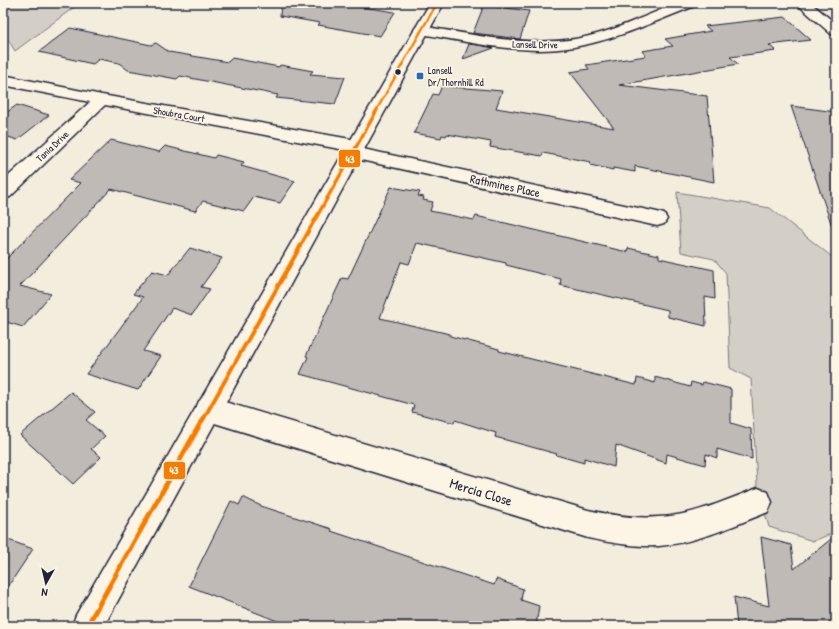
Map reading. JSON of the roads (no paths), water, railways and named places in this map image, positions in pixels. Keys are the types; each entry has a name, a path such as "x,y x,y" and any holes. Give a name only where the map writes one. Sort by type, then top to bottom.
{"street":[{"path":"87,626 437,3"},
{"name":"Lansell Drive","path":"422,30 504,43 533,46 558,45 585,40 620,30 690,3"},
{"path":"803,3 836,31"},
{"name":"Shoubra Court","path":"3,80 354,149"},
{"name":"Tania Drive","path":"3,192 102,100"},
{"name":"Rathmines Place","path":"354,149 657,219"},
{"name":"Mercia Close","path":"208,409 588,524 620,530 647,532 681,529 758,502"}],"place":[{"name":"Lansell Dr/Thornhill Rd","path":"420,76"}]}
